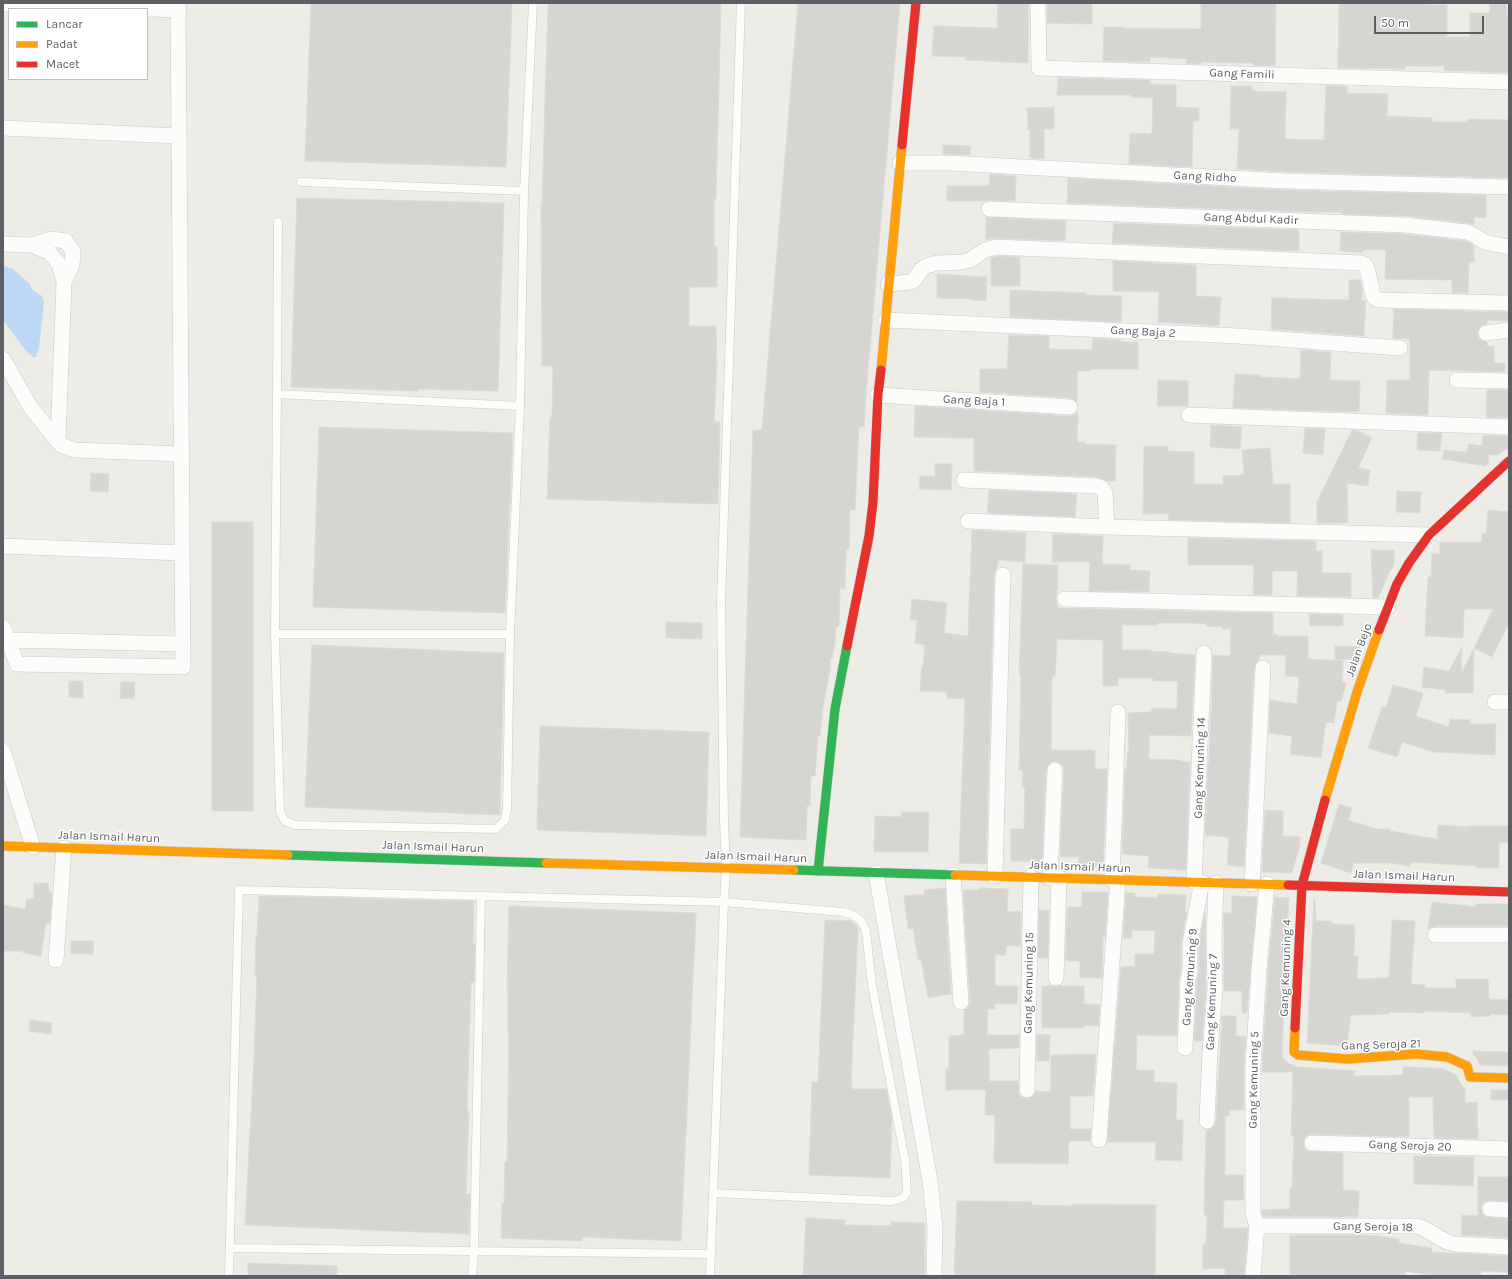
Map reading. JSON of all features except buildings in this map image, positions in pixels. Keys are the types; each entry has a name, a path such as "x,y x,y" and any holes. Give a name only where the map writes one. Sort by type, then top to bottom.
{"street":[{"path":"818,871 835,708 869,536 873,502 878,395 886,320 900,283 900,162 916,3"},
{"name":"Gang Famili","path":"1038,3 1039,68 1509,82"},
{"path":"3,4 178,7 182,454 182,552 183,644 183,667 17,664 6,634 183,644"},
{"path":"3,128 179,136"},
{"name":"Gang Ridho","path":"900,162 1285,181 1509,187"},
{"name":"Gang Abdul Kadir","path":"989,208 1406,225 1467,232 1484,242 1509,247"},
{"path":"3,244 32,245 51,239 66,240 73,252 72,265 64,282 58,440"},
{"path":"900,283 926,266 937,263 970,260 985,250 996,247 1361,263 1367,268 1373,294 1375,298 1379,300 1509,303"},
{"name":"Gang Baja 2","path":"886,320 1238,336 1400,348"},
{"path":"1486,333 1509,330"},
{"path":"3,359 31,408 61,445 75,450 182,454"},
{"path":"1457,380 1509,381"},
{"name":"Gang Baja 1","path":"878,395 1070,407"},
{"path":"1189,415 1509,427"},
{"name":"Jalan Bejo","path":"1302,885 1333,769 1353,703 1388,607 1400,579 1409,563 1429,535 1509,461"},
{"path":"964,480 1097,486 1102,488 1105,493 1107,527"},
{"path":"968,521 1107,527 1429,535"},
{"path":"3,546 182,552"},
{"path":"995,876 1003,575"},
{"path":"1065,599 1388,607"},
{"name":"Gang Kemuning 14","path":"1204,653 1204,882"},
{"path":"1252,884 1263,668"},
{"path":"1099,1140 1115,880 1118,712"},
{"path":"3,751 33,847"},
{"path":"1055,770 1054,878 1056,978"},
{"name":"Jalan Ismail Harun","path":"3,846 1509,892"},
{"path":"56,960 64,848"},
{"path":"876,873 930,1181 935,1227 934,1276"},
{"path":"953,876 961,1002"},
{"name":"Gang Kemuning 15","path":"1026,1090 1031,877"},
{"name":"Gang Kemuning 9","path":"1185,1048 1188,978 1190,973 1190,943 1204,882"},
{"name":"Gang Kemuning 7","path":"1204,882 1214,938 1215,990 1210,1051 1207,1121"},
{"name":"Gang Kemuning 5","path":"1253,1276 1257,1226 1253,1214 1253,1066 1259,969 1267,884"},
{"name":"Gang Kemuning 4","path":"1294,1052 1302,885"},
{"path":"1435,935 1509,935"},
{"name":"Gang Seroja 21","path":"1294,1052 1298,1055 1347,1059 1416,1054 1447,1057 1467,1066 1470,1077 1509,1078"},
{"name":"Gang Seroja 20","path":"1312,1143 1509,1149"},
{"path":"1490,1209 1509,1210"},
{"name":"Gang Seroja 18","path":"1257,1226 1416,1226 1454,1244 1509,1246"}],"lane":[{"path":"278,222 275,634 280,812 285,821 295,825 496,829 505,820 507,809 510,634 520,406 524,191 532,3"},
{"path":"710,1276 726,868 721,602 741,3"},
{"path":"301,182 524,191"},
{"path":"277,394 520,406"},
{"path":"275,634 510,634"},
{"path":"229,1276 239,890 724,902 842,912 851,914 859,919 866,931 872,985 905,1160 907,1192 904,1197 898,1200 890,1201 713,1193"},
{"path":"472,1276 474,1252 481,896"},
{"path":"230,1248 711,1254"}],"water":[{"path":"3,266 13,269 30,284 32,290 42,296 44,301 39,347 36,357 33,357 26,351 4,321"}],"traffic: fast":[{"path":"818,871 835,709 847,646"},
{"path":"288,855 546,863"},
{"path":"794,870 955,875"}],"traffic: slow":[{"path":"881,370 902,145"},
{"path":"1325,800 1358,689 1379,630"},
{"path":"3,846 288,855"},
{"path":"546,863 794,870"},
{"path":"955,875 1288,885"},
{"path":"1295,1028 1294,1052 1298,1055 1347,1059 1416,1054 1447,1057 1467,1066 1470,1077 1509,1078"}],"traffic: jam":[{"path":"902,145 916,3"},
{"path":"847,646 869,536 873,502 878,395 881,370"},
{"path":"1379,630 1397,584 1409,563 1429,535 1509,461"},
{"path":"1295,1028 1302,885 1325,800"},
{"path":"1288,885 1509,892"}]}
